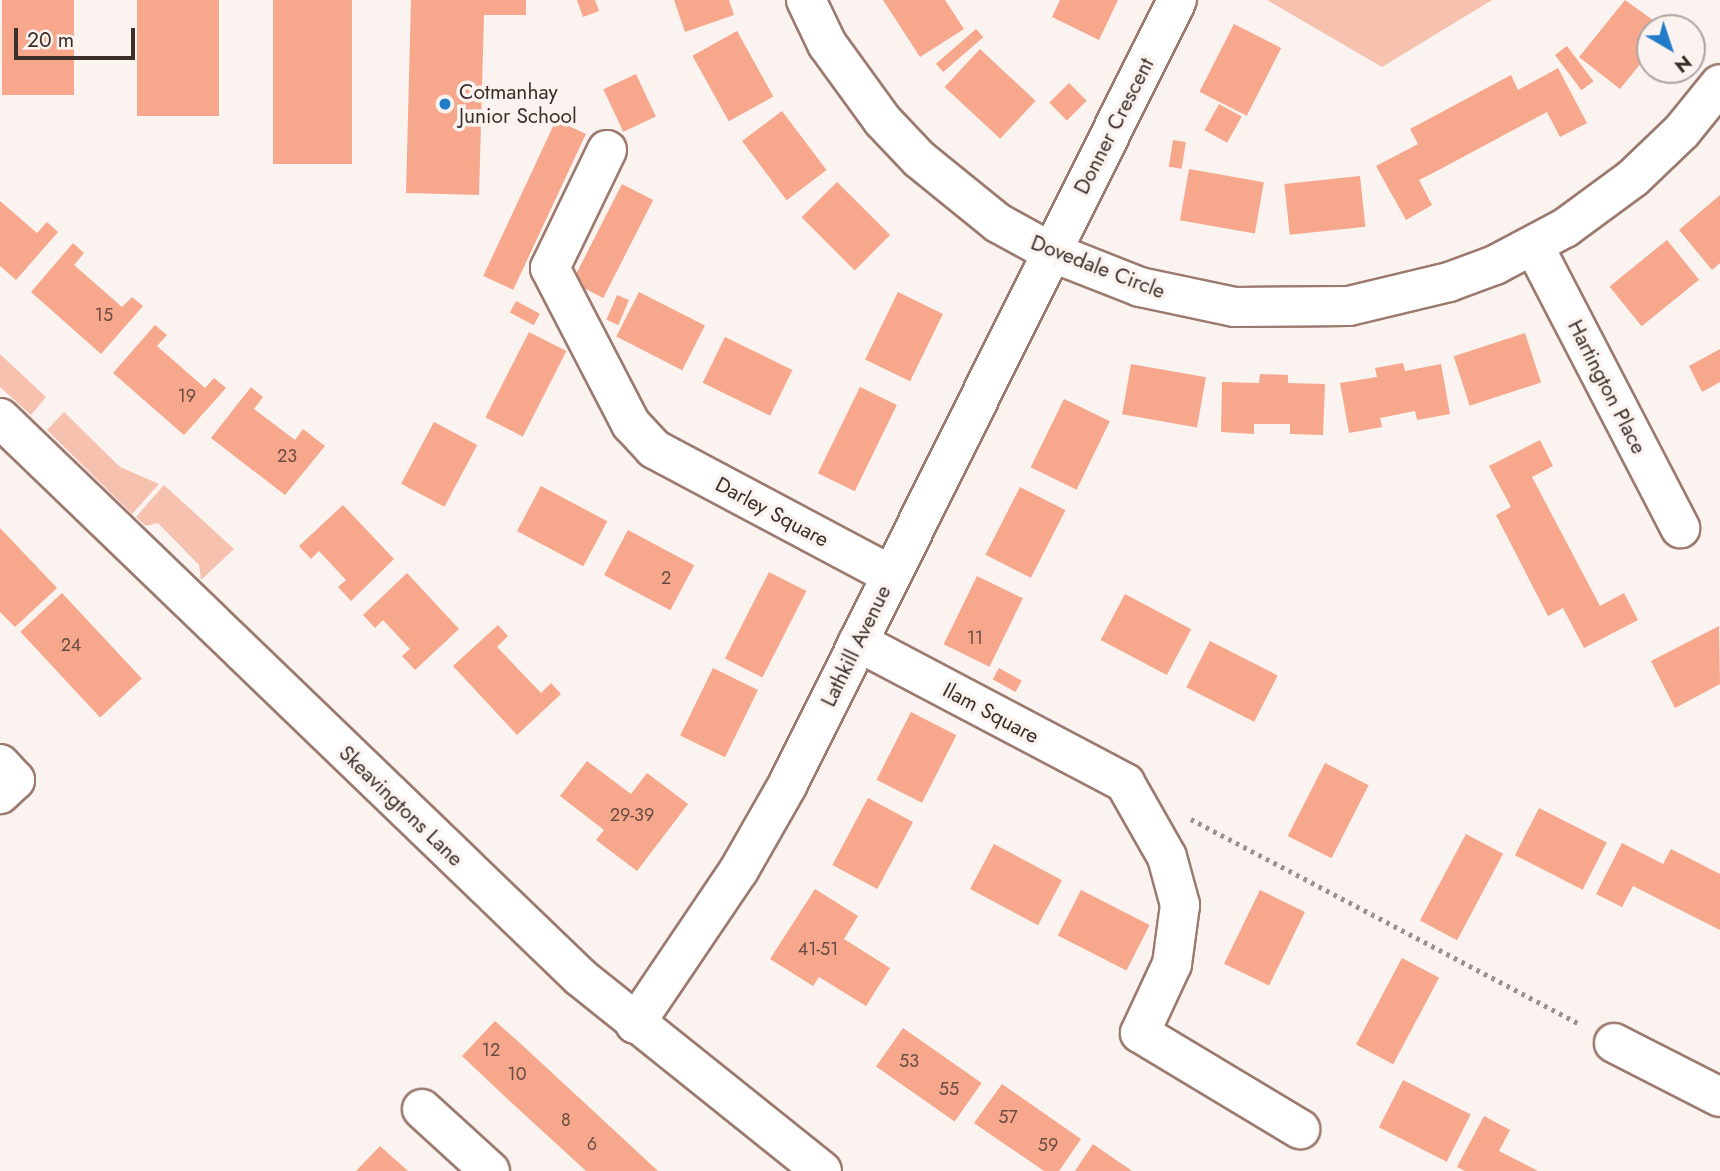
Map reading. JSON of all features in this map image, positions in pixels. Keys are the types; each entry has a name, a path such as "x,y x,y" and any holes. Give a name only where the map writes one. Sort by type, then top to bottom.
{"street":[{"name":"Dovedale Circle","path":"806,0 845,70 919,159 998,223 1051,252 1140,287 1189,300 1289,309 1349,306 1402,295 1460,278 1534,246 1633,178 1682,131 1720,84"},
{"name":"Donner Crescent","path":"1051,252 1177,0"},
{"name":"Darley Square","path":"607,150 550,268 631,424 654,449 891,575"},
{"name":"Hartington Place","path":"1534,246 1680,528"},
{"name":"Lathkill Avenue","path":"635,1024 756,840 858,642 1051,252"},
{"name":"Skeavingtons Lane","path":"0,418 513,914 635,1024 819,1170"},
{"name":"Ilam Square","path":"858,642 1125,783 1167,857 1180,905 1172,964 1140,1033 1300,1129"},
{"path":"0,764 15,780 0,794"},
{"path":"1614,1043 1720,1097"},
{"path":"422,1108 490,1171"}],"path":[{"path":"1186,816 1614,1043"}],"shaded area":[{"path":"1267,0 1492,0 1382,67"},
{"path":"0,354 46,397 31,415 0,387"},
{"path":"64,412 120,467 159,484 132,514 47,430"},
{"path":"164,485 234,549 201,580 199,565 158,523 146,526 136,517"}],"building":[{"path":"2,0 74,0 74,95 2,95"},
{"path":"137,0 219,0 219,116 137,116"},
{"path":"273,0 352,0 352,164 273,164"},
{"name":"Cotmanhay Junior School","path":"411,0 526,0 526,15 484,15 479,195 406,193"},
{"path":"577,0 595,0 599,11 583,17"},
{"path":"674,0 729,0 734,15 685,32"},
{"path":"883,0 945,0 964,29 920,57"},
{"path":"1060,0 1118,0 1099,40 1052,17"},
{"path":"1625,0 1644,14 1636,14 1636,69 1620,89 1579,57"},
{"path":"1234,24 1281,48 1247,116 1199,92"},
{"path":"976,29 983,37 943,72 936,64"},
{"path":"737,31 773,97 729,121 692,56"},
{"path":"1567,46 1593,81 1582,90 1555,55"},
{"path":"980,49 1036,101 1000,139 945,87"},
{"path":"1558,68 1587,123 1560,137 1547,112 1419,180 1432,205 1406,220 1376,166 1418,144 1410,129 1511,75 1518,90"},
{"path":"636,74 656,117 623,132 603,89"},
{"path":"1069,83 1087,101 1067,120 1049,103"},
{"path":"1219,104 1242,117 1227,143 1204,130"},
{"path":"782,111 827,170 787,200 742,141"},
{"path":"556,120 586,134 513,290 483,276"},
{"path":"1173,140 1186,142 1182,169 1169,167"},
{"path":"1189,169 1264,182 1255,233 1180,220"},
{"path":"1360,176 1365,227 1290,235 1284,184"},
{"path":"837,182 890,235 855,270 802,217"},
{"path":"622,184 653,200 603,298 572,282"},
{"path":"1720,195 1720,263 1712,270 1679,230"},
{"path":"0,201 37,233 47,222 58,232 16,280 0,266"},
{"path":"1667,240 1699,280 1642,326 1609,287"},
{"path":"73,243 84,253 74,265 122,307 132,297 143,306 101,354 31,292"},
{"path":"639,292 705,326 682,370 616,337"},
{"path":"898,292 943,314 910,381 865,359"},
{"path":"617,295 629,300 618,325 606,320"},
{"path":"516,301 540,314 534,325 510,312"},
{"path":"155,325 167,335 157,346 205,388 214,378 226,388 184,435 113,373"},
{"path":"529,332 566,351 523,437 485,418"},
{"path":"1525,333 1541,382 1470,406 1454,356"},
{"path":"725,337 792,370 770,416 703,383"},
{"path":"1720,349 1720,382 1702,392 1689,366"},
{"path":"1403,363 1405,371 1441,364 1450,414 1417,420 1415,411 1380,418 1382,427 1349,433 1340,383 1377,377 1375,368"},
{"path":"1131,364 1206,377 1197,427 1122,414"},
{"path":"1260,374 1288,375 1288,383 1325,384 1323,435 1290,434 1290,424 1254,424 1254,434 1221,432 1222,382 1259,383"},
{"path":"251,387 263,397 254,409 295,440 303,429 325,446 285,495 211,438"},
{"path":"860,387 897,405 855,491 818,473"},
{"path":"1064,399 1110,421 1077,490 1031,467"},
{"path":"434,422 477,445 444,507 401,484"},
{"path":"1540,440 1553,466 1532,477 1600,606 1624,593 1638,620 1584,648 1563,608 1548,616 1496,515 1511,507 1489,466"},
{"path":"541,486 607,521 583,566 517,531"},
{"path":"1020,487 1065,510 1031,578 985,555"},
{"path":"343,505 394,559 351,601 338,587 346,580 319,551 311,559 299,546"},
{"path":"0,528 57,588 15,627 0,612"},
{"path":"628,530 694,565 670,610 604,575"},
{"path":"769,572 806,591 762,677 725,658"},
{"path":"407,573 459,629 415,670 402,656 410,649 383,620 375,628 363,615"},
{"path":"977,576 1023,598 990,667 944,644"},
{"path":"62,593 142,679 100,717 20,632"},
{"path":"1125,594 1191,629 1167,675 1101,640"},
{"path":"498,625 508,636 497,647 541,693 551,683 561,694 517,735 453,666"},
{"path":"1719,626 1720,684 1675,708 1651,661"},
{"path":"1210,641 1278,676 1254,722 1186,687"},
{"path":"713,668 758,690 725,757 680,735"},
{"path":"999,668 1022,681 1015,692 993,679"},
{"path":"911,712 956,735 922,803 876,780"},
{"path":"587,761 631,794 647,773 688,804 637,871 596,840 604,830 560,796"},
{"path":"1325,763 1369,785 1331,858 1288,836"},
{"path":"868,798 913,822 877,889 832,865"},
{"path":"1539,808 1607,843 1583,890 1515,855"},
{"path":"1466,834 1503,854 1457,940 1420,921"},
{"path":"1622,843 1663,864 1671,849 1720,874 1720,930 1633,886 1622,907 1596,894"},
{"path":"994,844 1062,880 1038,925 970,889"},
{"path":"815,889 858,916 844,939 890,968 866,1006 819,977 813,986 770,959"},
{"path":"1081,890 1150,925 1126,970 1058,935"},
{"path":"1260,890 1305,912 1269,986 1224,964"},
{"path":"1402,958 1439,978 1393,1064 1356,1045"},
{"path":"495,1021 658,1171 586,1171 513,1104 462,1056"},
{"path":"903,1028 982,1083 955,1122 876,1067"},
{"path":"1403,1080 1471,1115 1447,1162 1379,1127"},
{"path":"1002,1084 1081,1139 1059,1171 1044,1171 974,1123"},
{"path":"1484,1116 1510,1130 1499,1151 1538,1171 1465,1171 1457,1167"},
{"path":"1093,1144 1132,1171 1075,1171"},
{"path":"380,1146 408,1171 356,1171"}],"place":[{"name":"Cotmanhay Junior School","path":"445,104"}]}
